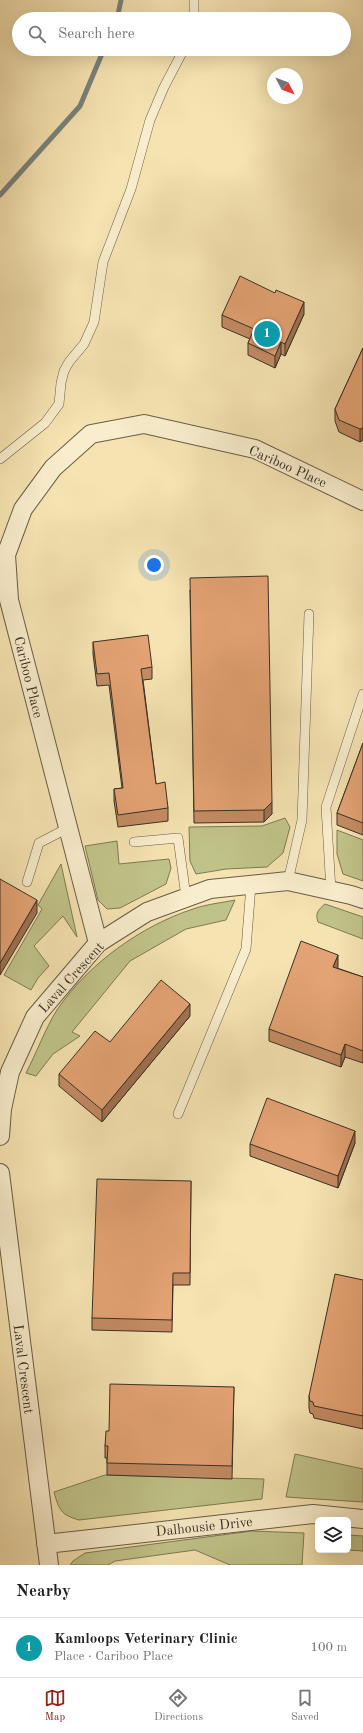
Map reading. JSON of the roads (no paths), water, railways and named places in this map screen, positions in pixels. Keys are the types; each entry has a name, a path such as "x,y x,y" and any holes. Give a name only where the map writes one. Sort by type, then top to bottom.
{"street":[{"name":"Cariboo Place","path":"98,943 10,600 6,555 23,509 53,468 92,434 144,424 255,449 363,501"},
{"name":"Laval Crescent","path":"0,1136 2,1109 10,1072 35,1017 98,943 147,912 210,889 288,881 363,899"},
{"name":"Laval Crescent","path":"0,1173 49,1565"},
{"name":"Dalhousie Drive","path":"46,1544 313,1514 363,1519"}],"lane":[{"path":"194,0 194,12"},
{"path":"0,459 45,423 59,404 64,371 69,362 84,344 94,322 103,262 131,189 150,120 164,87 180,56"},
{"path":"288,881 302,820 309,614"},
{"path":"331,891 326,807 363,694"},
{"path":"27,882 39,843 68,828"},
{"path":"134,842 178,838 186,897"},
{"path":"178,1114 246,949 251,885"}],"waterway":[{"path":"118,12 121,0"},
{"path":"0,195 80,106 101,56"}],"place":[{"name":"Kamloops Veterinary Clinic","path":"267,334"}]}
